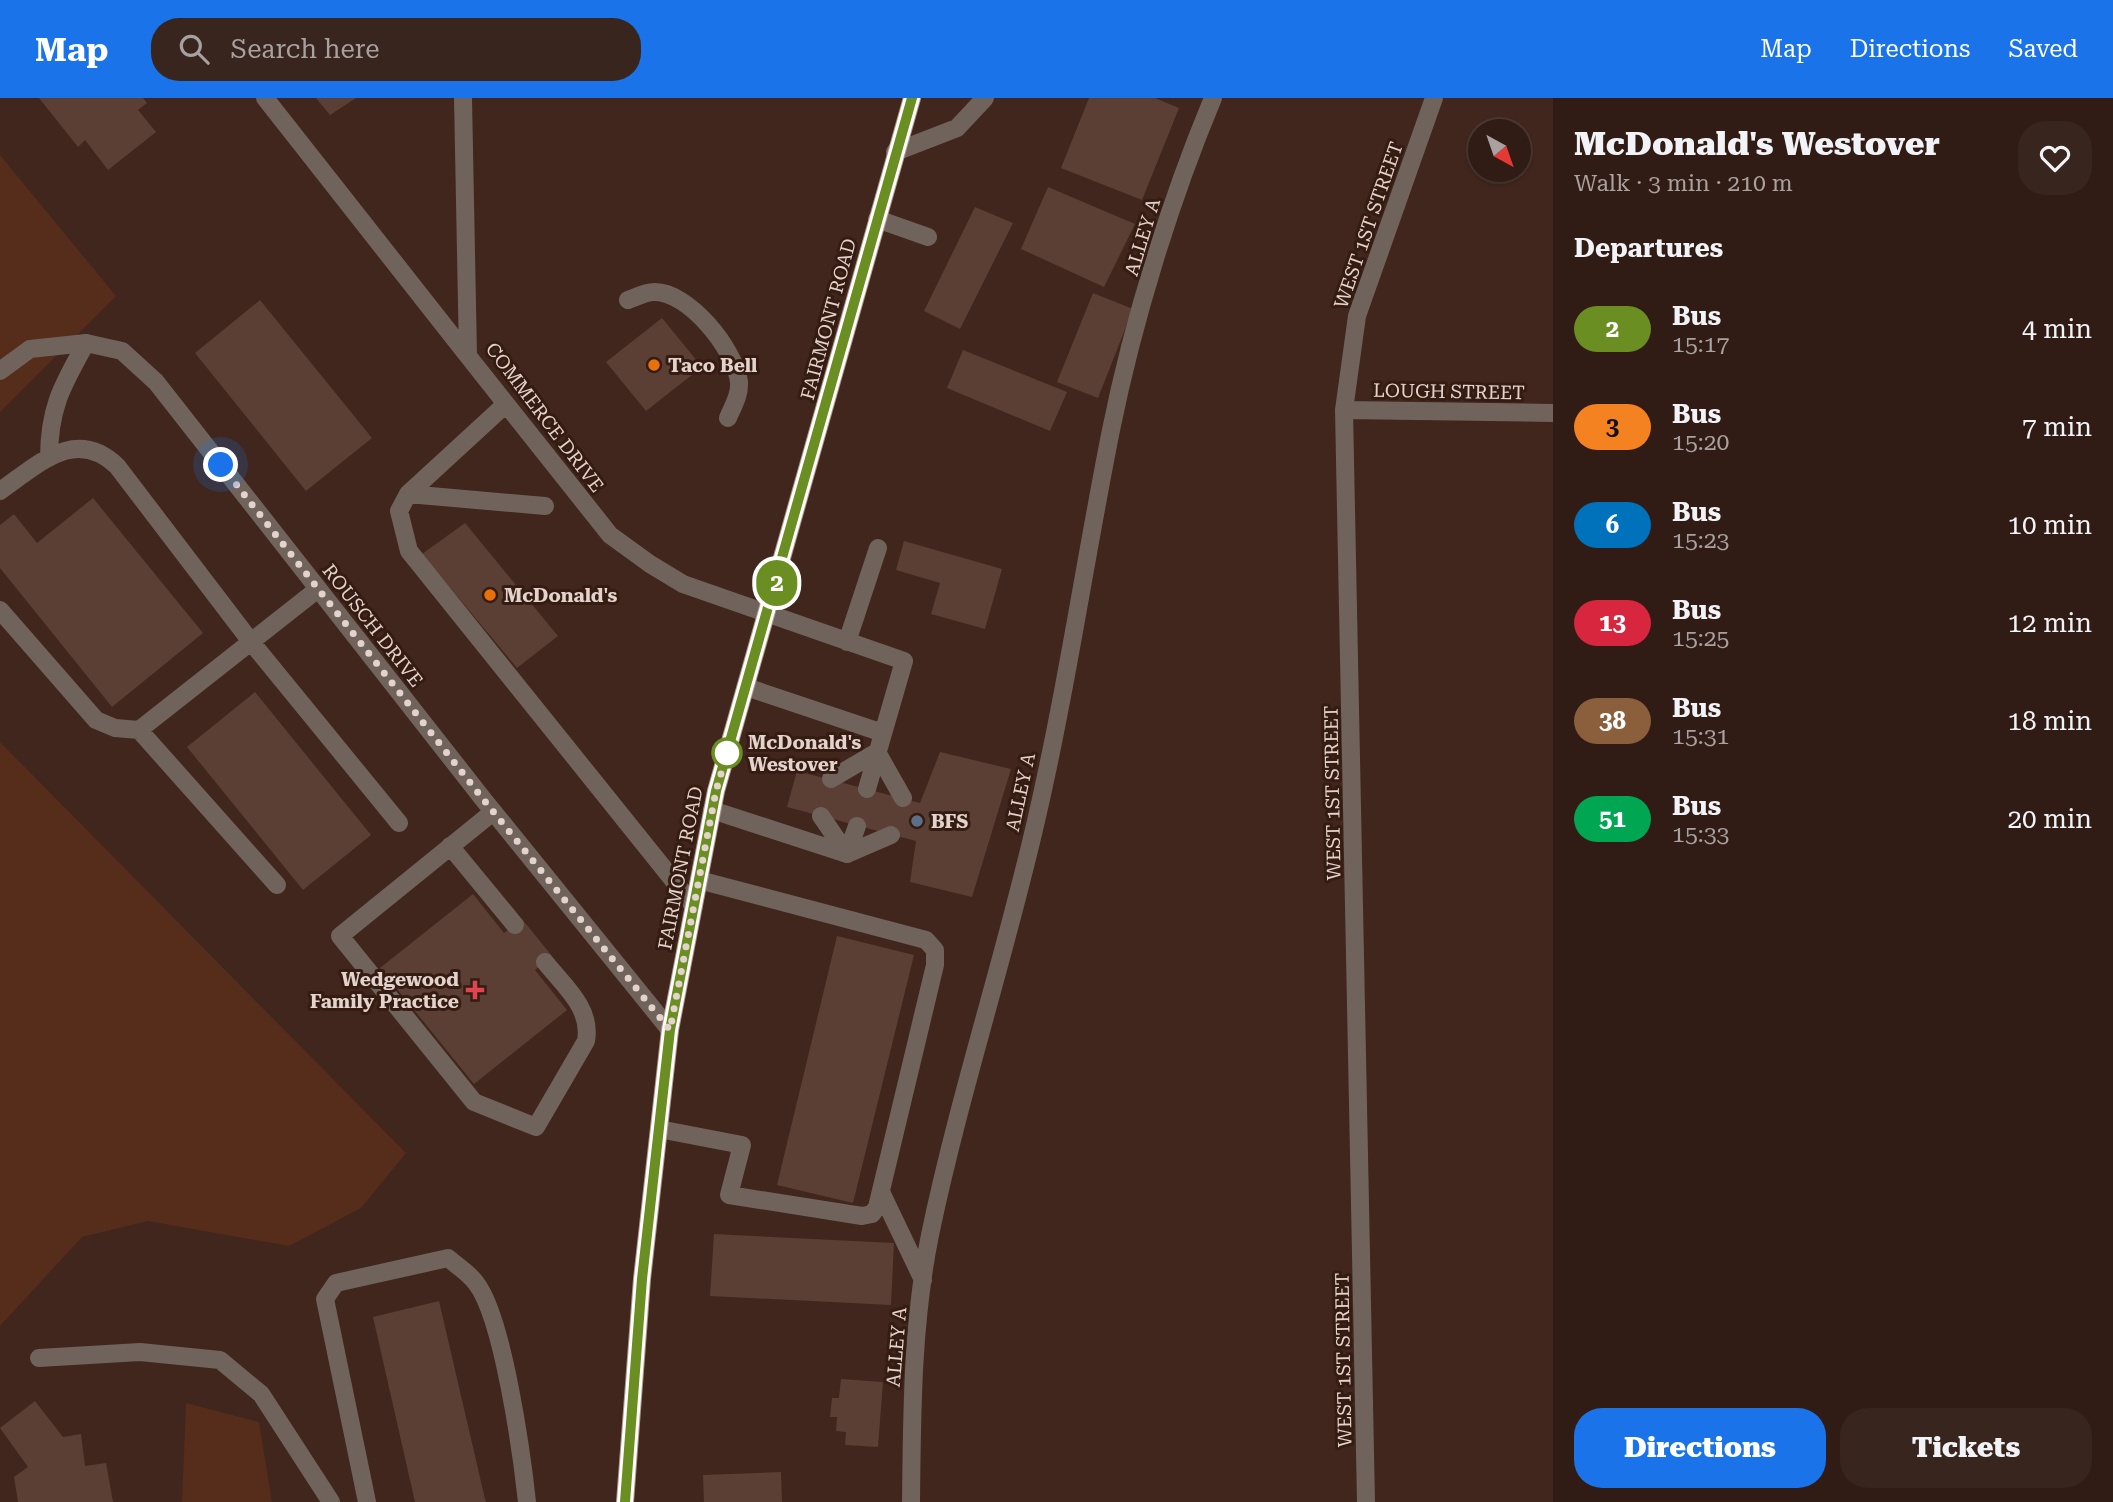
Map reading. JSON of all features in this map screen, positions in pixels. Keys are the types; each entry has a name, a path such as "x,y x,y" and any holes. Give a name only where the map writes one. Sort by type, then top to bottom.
{"main road":[{"name":"FAIRMONT ROAD","path":"625,1502 642,1279 670,1030 712,810 912,98"}],"street":[{"path":"265,98 468,356"},
{"name":"COMMERCE DRIVE","path":"463,98 468,356 610,535 650,565 683,584 904,661 883,733"},
{"path":"895,152 957,128 985,98"},
{"name":"ALLEY A","path":"911,1502 913,1348 930,1237 976,1046 1036,822 1091,548 1111,428 1164,232 1213,98"},
{"name":"WEST 1ST STREET","path":"1366,1502 1344,410 1357,316 1434,98"},
{"path":"877,219 928,237"},
{"path":"628,300 652,292 668,294 683,299 706,323 725,349 739,381 738,397 728,418"},
{"path":"49,458 49,425 61,389 86,343"},
{"name":"ROUSCH DRIVE","path":"0,371 30,349 86,343 122,351 156,382 493,812 670,1030"},
{"path":"506,404 408,494 399,511 410,551 694,906"},
{"name":"LOUGH STREET","path":"1344,410 1553,413"},
{"path":"0,491 49,458 86,447 104,454 117,466 252,643 399,824"},
{"path":"408,494 545,506"},
{"path":"847,642 878,548"},
{"path":"139,730 318,589"},
{"path":"0,610 96,720 115,727 139,730 277,885"},
{"path":"746,687 883,733 867,789"},
{"path":"831,779 877,752"},
{"path":"877,752 903,798"},
{"path":"712,810 847,854 891,835"},
{"path":"493,812 340,936 474,1102 536,1127 586,1041 589,1025 584,1010 545,962"},
{"path":"821,816 847,854"},
{"path":"847,854 857,826"},
{"path":"450,846 515,925"},
{"path":"659,1129 742,1145 729,1195 862,1216 872,1214 881,1192 935,965 935,950 926,940 797,909 699,880"},
{"path":"881,1192 923,1280"},
{"path":"367,1502 326,1299 336,1283 448,1258 477,1283 494,1321 522,1456 527,1502"},
{"path":"39,1358 140,1352 220,1360 261,1394 331,1502"}],"shaded area":[{"path":"0,155 116,296 0,412"},
{"path":"0,742 406,1153 361,1208 289,1246 148,1221 82,1237 0,1326"},
{"path":"186,1403 259,1422 272,1502 182,1502"}],"building":[{"path":"39,98 143,98 147,103 138,110 156,132 108,170 85,140 78,147"},
{"path":"316,98 356,98 330,115"},
{"path":"1089,98 1155,98 1179,108 1142,200 1061,168"},
{"path":"1048,187 1135,224 1104,287 1021,249"},
{"path":"975,207 1013,223 960,329 924,311"},
{"path":"1093,293 1133,309 1098,398 1057,382"},
{"path":"260,300 372,438 306,491 195,353"},
{"name":"Taco Bell","path":"662,318 702,367 646,411 606,362"},
{"path":"963,350 1067,392 1050,431 947,388"},
{"path":"93,498 203,633 112,707 0,568 0,525 14,514 37,543"},
{"name":"McDonald's","path":"465,523 558,636 517,668 422,554"},
{"path":"904,541 1002,569 985,629 931,614 940,583 896,570"},
{"path":"255,692 371,835 303,890 187,747"},
{"name":"BFS","path":"940,752 1011,769 972,897 910,882 916,841 787,807 797,771 920,803"},
{"name":"Wedgewood Family Practice","path":"473,894 504,933 522,919 552,956 535,970 567,1010 474,1084 380,968"},
{"path":"837,936 914,955 853,1203 777,1185"},
{"path":"714,1234 894,1243 891,1305 710,1296"},
{"path":"439,1301 486,1502 415,1502 373,1317"},
{"path":"841,1379 883,1382 878,1447 845,1445 846,1432 836,1431 837,1417 830,1417 832,1398 839,1398"},
{"path":"35,1401 63,1437 81,1434 85,1466 106,1463 113,1502 18,1502 14,1477 28,1467 0,1428"},
{"path":"781,1472 782,1502 704,1502 703,1475"}],"bus line":[{"name":"2","path":"625,1502 642,1279 670,1030 716,791 912,98"}],"place":[{"name":"Taco Bell","path":"654,365"},
{"name":"McDonald's","path":"490,595"},
{"name":"McDonald's Westover","path":"727,753"},
{"name":"BFS","path":"917,821"},
{"name":"Wedgewood Family Practice","path":"475,990"}],"route":[{"path":"221,465 483,799 670,1030 716,791 727,753"}]}
